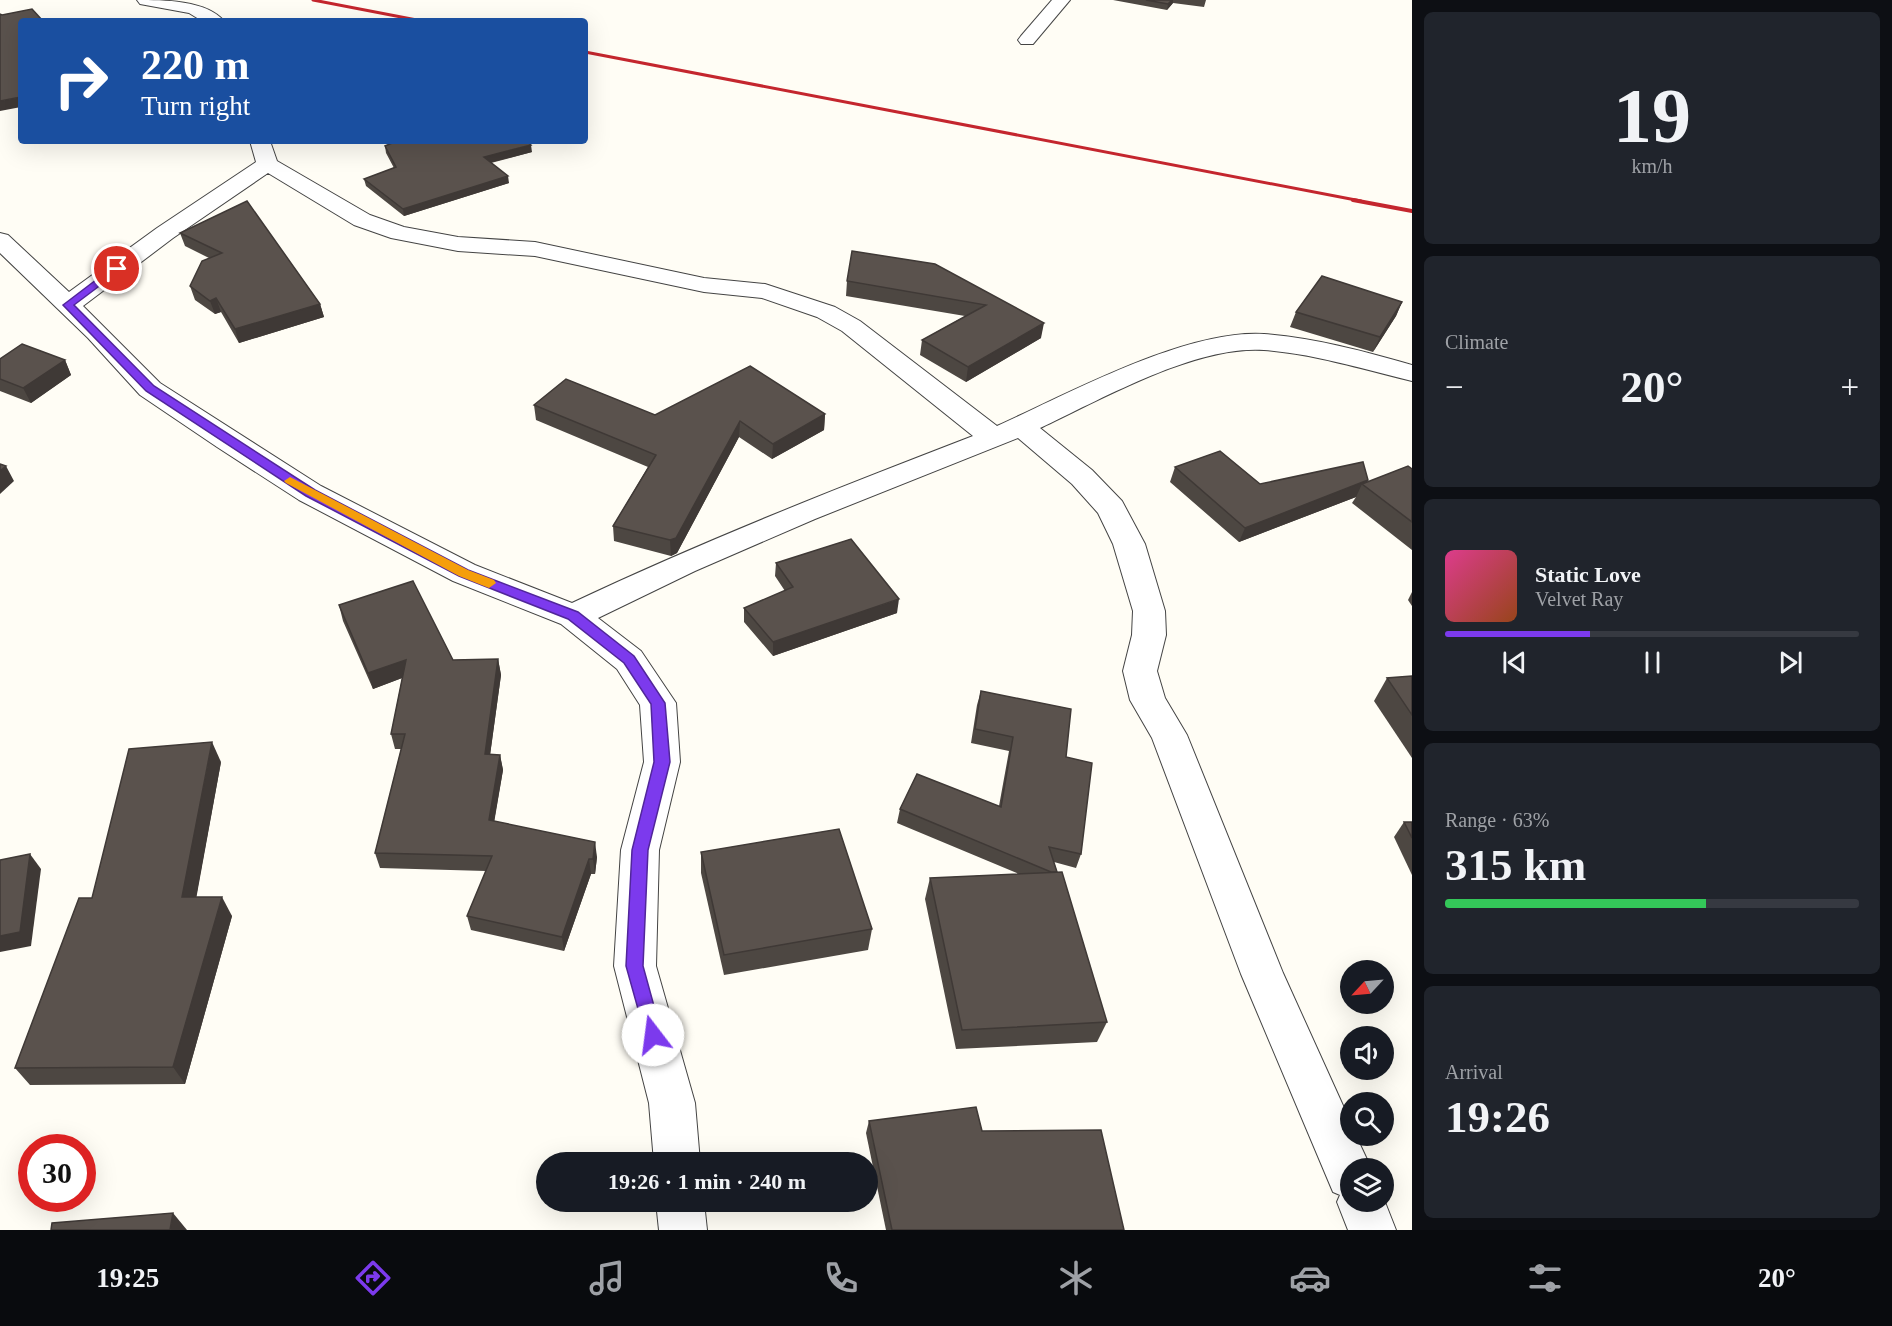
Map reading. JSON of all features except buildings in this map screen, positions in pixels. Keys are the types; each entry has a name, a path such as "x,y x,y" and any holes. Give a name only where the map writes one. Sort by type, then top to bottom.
{"street":[{"path":"146,0 194,9 210,18"},
{"path":"1028,40 1061,0"},
{"path":"68,305 165,233 263,152 362,220 399,233 458,244 535,249 704,285 765,291 796,300 851,326 1007,432 1082,477 1111,508 1129,544 1149,611 1149,635 1140,671 1148,700 1169,735 1262,974 1343,1158"},
{"path":"0,240 68,305 150,389 301,487 464,573 573,616 629,660 658,703 662,762 640,850 635,966 672,1103 676,1152"},
{"path":"573,616 684,563 804,512 1007,432 1137,373 1209,347 1262,342 1343,353 1412,373"},
{"path":"681,1212 683,1230"},
{"path":"1365,1212 1372,1230"}],"railway":[{"path":"313,0 406,18"},
{"path":"588,53 1361,201"},
{"path":"1353,200 1412,211"}],"slow traffic":[{"path":"290,481 464,573 489,583"}],"route":[{"path":"117,269 68,305 150,389 310,493 464,573 573,616 629,660 658,703 662,762 640,850 635,966 653,1035"}]}
